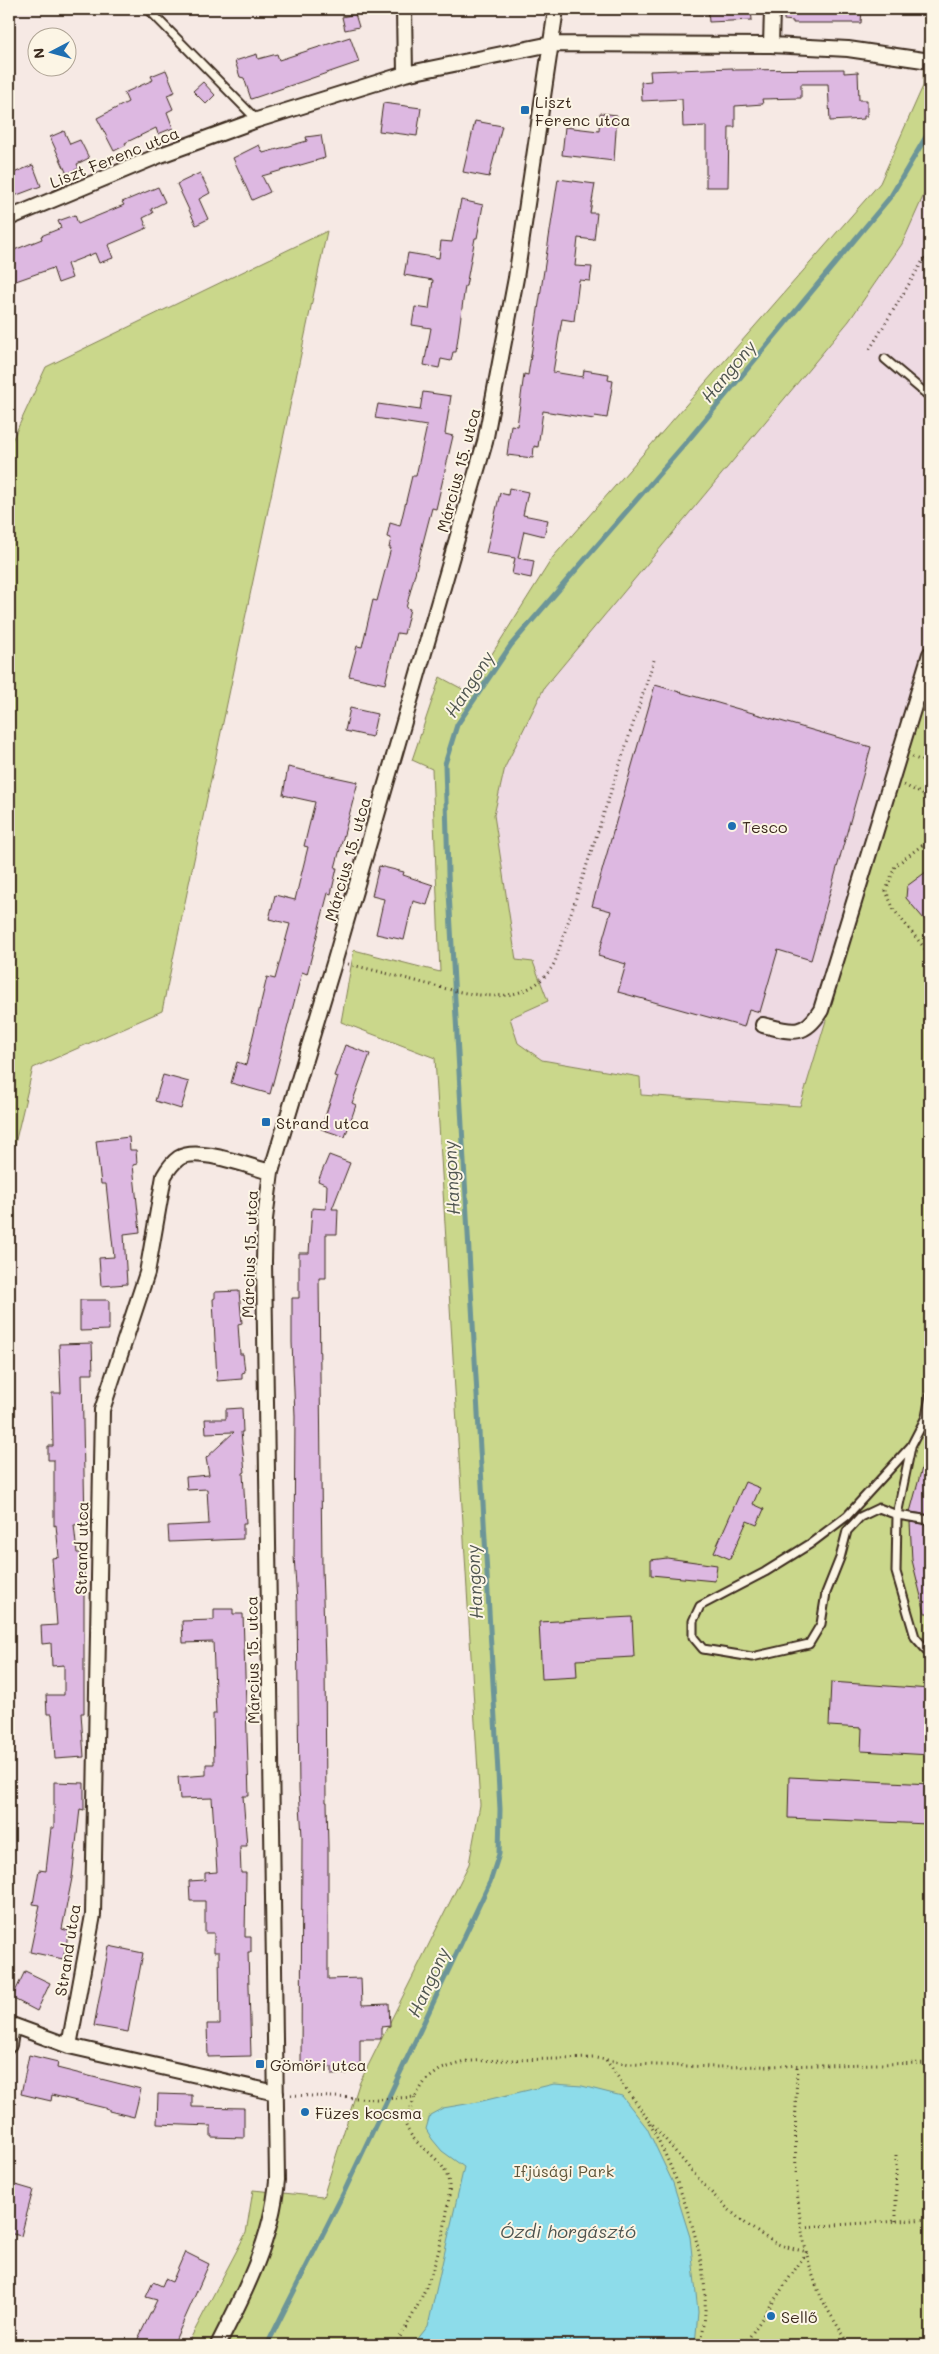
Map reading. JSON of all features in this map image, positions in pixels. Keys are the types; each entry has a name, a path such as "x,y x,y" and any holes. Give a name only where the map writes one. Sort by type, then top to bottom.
{"street":[{"path":"404,9 405,74"},
{"name":"Március 15. utca","path":"218,2345 250,2281 272,2222 277,2180 264,1270 265,1219 271,1172 335,960 485,442 516,278 556,9"},
{"path":"771,44 772,9"},
{"name":"Liszt Ferenc utca","path":"9,218 158,156 257,120 405,74 551,44 771,44 848,49 924,60"},
{"path":"763,1025 787,1031 800,1030 810,1025 821,1010 892,779 924,698 930,654"},
{"name":"Strand utca","path":"68,2046 93,1915 102,1410 148,1273 164,1176 170,1166 180,1157 192,1154 205,1155 271,1172"},
{"path":"9,2044 11,2025 68,2046 276,2093"}],"lane":[{"path":"148,9 257,120"},
{"path":"885,359 930,397"},
{"path":"930,1396 928,1415 911,1446 847,1516 817,1539 765,1572 700,1606 693,1621 694,1637 703,1649 752,1657 809,1644 820,1624 826,1593 848,1531 860,1517 879,1508 897,1515 930,1520"},
{"path":"911,1446 897,1515 896,1572 915,1637 930,1654"}],"path":[{"path":"870,349 930,248"},
{"path":"335,960 476,996 504,996 529,987 547,975 555,962 654,660"},
{"path":"892,779 930,798"},
{"path":"930,839 895,866 886,891 894,910 930,955"},
{"path":"394,2345 407,2326 431,2278 440,2249 448,2200 448,2178 438,2161 414,2141 405,2123 415,2097 426,2080 441,2069 469,2061 548,2058 606,2059 630,2064 715,2067 797,2067 930,2063"},
{"path":"606,2059 646,2117 706,2190 741,2220 775,2243 807,2252"},
{"path":"797,2067 795,2154 802,2227 815,2283 830,2314 850,2345"},
{"path":"276,2093 376,2099 415,2097"},
{"path":"646,2117 662,2146 693,2226 702,2273 706,2310 701,2345"},
{"path":"896,2151 896,2221"},
{"path":"802,2227 930,2219"},
{"path":"744,2345 807,2252"},
{"path":"779,2345 812,2341 850,2345"}],"shaded area":[{"path":"930,181 930,678 800,1106 641,1095 640,1077 542,1060 518,1043 510,1018 516,960 494,815 505,767 544,688 849,321 902,244"}],"green space":[{"name":"Ifjúsági Park","path":"928,9 930,9 930,181 902,244 849,321 544,688 505,767 494,815 516,960 533,962 548,1001 510,1018 518,1043 542,1060 640,1077 641,1095 800,1106 930,678 930,2345 187,2345 246,2233 253,2190 323,2197 359,2084 469,1864 480,1805 435,1058 341,1022 354,950 440,972 432,769 412,760 440,677 468,692 553,557 880,183 923,86 924,42"},
{"path":"327,231 162,1011 33,1068 9,1169 9,447 46,367"}],"water":[{"name":"Ózdi horgásztó","path":"554,2084 582,2086 622,2096 647,2128 673,2183 690,2237 698,2312 695,2345 413,2345 428,2326 464,2167 442,2151 432,2139 426,2129 430,2115 443,2108 478,2102"}],"building":[{"path":"708,9 751,9 752,20 709,22"},
{"path":"784,9 862,9 861,23 793,23 793,21 784,20"},
{"path":"355,14 359,27 345,30 342,17"},
{"path":"350,37 359,62 251,99 244,78 240,77 235,61 257,54 258,59 277,54 279,60"},
{"path":"733,68 733,70 844,69 844,73 858,72 859,100 867,100 867,116 864,116 864,119 830,121 828,84 801,84 801,98 762,99 763,104 735,106 735,127 729,127 728,187 706,187 706,126 683,127 682,99 642,101 641,82 651,81 650,71"},
{"path":"166,70 175,92 167,95 173,109 167,112 173,128 158,134 156,128 125,143 126,145 114,151 97,118 128,102 124,93 153,80 151,76"},
{"path":"203,82 215,95 206,104 193,91"},
{"path":"383,103 421,108 417,136 379,131"},
{"path":"600,113 617,115 614,161 562,155 565,127 599,131"},
{"path":"475,121 502,126 489,177 463,172"},
{"path":"64,131 70,144 80,140 89,158 77,164 79,168 67,174 50,137"},
{"path":"321,135 325,158 262,176 270,192 252,200 233,158 259,145 263,153 307,141 306,137"},
{"path":"33,165 41,186 9,198 9,175"},
{"path":"200,173 210,193 199,199 208,219 196,225 177,184"},
{"path":"558,179 595,184 590,213 597,213 594,240 578,238 575,266 592,267 590,281 579,280 574,321 562,319 553,372 583,377 584,370 609,374 608,380 613,381 607,418 595,416 594,419 543,411 538,447 534,446 533,458 507,455 511,425 517,426 524,374 528,375"},
{"path":"158,187 165,202 151,209 153,213 143,218 147,228 108,245 113,258 99,263 95,253 67,264 72,278 58,283 53,268 13,282 9,270 9,252 42,239 41,236 61,228 58,221 75,215 78,224 124,205 122,202"},
{"path":"461,200 483,205 465,286 456,352 453,352 451,361 441,359 439,368 424,365 431,328 412,325 415,307 429,309 433,280 404,275 408,253 439,258 441,241 452,242"},
{"path":"423,392 451,396 445,434 453,436 436,509 432,508 406,608 410,609 404,634 397,633 385,684 349,676 357,646 362,647 373,600 377,601 391,548 389,548 391,538 387,537 390,523 400,526 412,476 416,476 427,426 375,418 378,404 420,410"},
{"path":"509,488 528,492 523,515 548,520 544,536 524,531 518,558 534,561 531,578 512,574 515,558 486,553 500,493 508,495"},
{"name":"Tesco","path":"655,685 871,747 811,960 778,950 760,1012 749,1009 744,1027 618,992 626,964 598,956 611,911 592,906"},
{"path":"350,708 377,714 372,737 345,731"},
{"path":"288,767 358,782 335,868 337,868 331,894 328,893 307,974 302,972 270,1094 231,1083 237,1062 246,1065 267,977 275,979 290,924 269,919 275,895 295,900 308,847 304,846 315,802 283,795"},
{"path":"379,866 404,872 403,875 433,885 427,905 413,901 404,940 376,934 384,899 372,896"},
{"path":"930,869 930,926 906,898 907,886"},
{"path":"345,1045 370,1054 352,1103 356,1105 345,1137 321,1129 338,1077 334,1076"},
{"path":"163,1075 189,1082 181,1109 155,1101"},
{"path":"129,1137 130,1150 136,1150 137,1164 133,1165 140,1232 124,1234 127,1284 101,1286 99,1258 114,1257 106,1184 101,1184 96,1141"},
{"path":"329,1155 350,1163 332,1209 338,1209 337,1234 326,1234 326,1278 319,1278 322,1568 328,1847 328,1979 361,1978 362,2005 389,2004 390,2026 381,2027 381,2039 360,2039 360,2070 347,2070 347,2074 332,2075 332,2067 301,2068 302,1836 299,1790 297,1602 294,1556 295,1416 292,1342 292,1298 299,1298 299,1253 309,1253 312,1208 326,1209 327,1185 318,1181"},
{"path":"239,1291 242,1323 238,1324 240,1354 243,1354 245,1372 242,1373 242,1379 217,1381 213,1299 215,1298 215,1292"},
{"path":"80,1300 109,1300 109,1330 80,1331"},
{"path":"92,1343 93,1374 82,1374 85,1524 74,1525 77,1553 82,1553 84,1575 84,1713 81,1713 84,1757 55,1759 52,1714 47,1714 46,1695 64,1695 64,1665 52,1666 51,1643 42,1644 41,1626 57,1625 52,1558 59,1557 56,1525 54,1526 54,1460 48,1460 48,1446 53,1446 52,1393 61,1393 59,1344"},
{"path":"242,1408 243,1432 241,1432 245,1472 243,1473 246,1524 243,1524 243,1539 169,1542 168,1526 209,1524 207,1489 187,1490 186,1477 209,1475 206,1458 234,1432 206,1433 205,1419 226,1419 226,1409"},
{"path":"926,1453 930,1453 930,1515 910,1512"},
{"path":"745,1482 760,1488 753,1504 764,1509 757,1525 747,1521 730,1559 714,1552"},
{"path":"910,1522 930,1525 930,1613 925,1613 912,1560"},
{"path":"667,1558 717,1565 715,1581 651,1575 651,1560"},
{"path":"214,1609 233,1609 233,1614 243,1614 249,1796 243,1796 247,1846 240,1846 241,1873 246,1873 245,1937 251,1937 251,1952 248,1952 251,2056 208,2057 207,2024 220,2024 219,1952 214,1952 214,1933 205,1933 205,1901 190,1901 189,1881 205,1880 205,1873 217,1872 212,1798 180,1799 178,1777 206,1775 206,1764 214,1764 213,1714 216,1714 213,1642 183,1643 182,1621 214,1620"},
{"path":"632,1617 634,1657 576,1660 577,1677 542,1679 539,1622"},
{"path":"831,1682 930,1689 930,1755 861,1751 862,1728 829,1726"},
{"path":"789,1777 930,1784 928,1824 788,1818"},
{"path":"54,1782 84,1783 84,1810 80,1809 72,1878 62,1929 69,1931 63,1959 30,1952 40,1905 33,1904 39,1870 46,1871 51,1828 54,1828"},
{"path":"109,1946 143,1953 128,2032 94,2026"},
{"path":"25,1971 50,1983 37,2011 12,1998"},
{"path":"29,2055 58,2062 57,2068 141,2089 134,2117 52,2095 51,2101 21,2094"},
{"path":"158,2094 192,2095 192,2107 244,2108 244,2138 211,2137 211,2126 157,2124"},
{"path":"9,2183 33,2190 21,2236 9,2233"},
{"path":"185,2252 209,2264 173,2345 135,2345 157,2300 146,2297 153,2282 162,2286 165,2279 172,2282"}],"waterway":[{"name":"Hangony","path":"267,2345 344,2192 490,1882 499,1854 500,1809 448,874 445,764 457,725 511,645 690,438 891,196 927,135 930,123"}],"place":[{"name":"Liszt Ferenc utca","path":"525,110"},
{"name":"Tesco","path":"732,826"},
{"name":"Strand utca","path":"266,1122"},
{"name":"Gömöri utca","path":"260,2064"},
{"name":"Füzes kocsma","path":"305,2112"},
{"name":"Sellő","path":"771,2316"}]}
